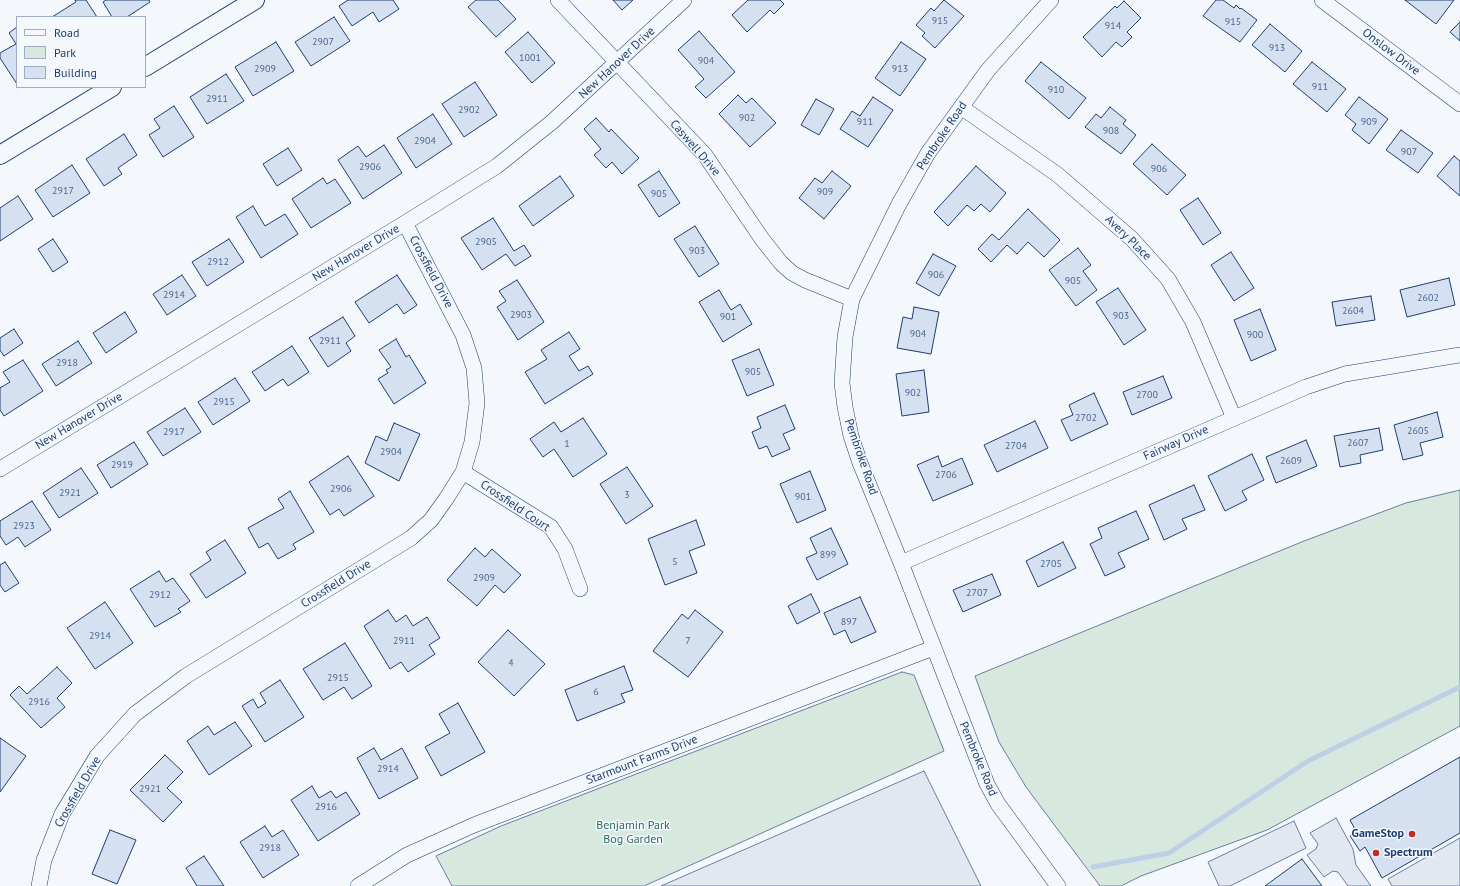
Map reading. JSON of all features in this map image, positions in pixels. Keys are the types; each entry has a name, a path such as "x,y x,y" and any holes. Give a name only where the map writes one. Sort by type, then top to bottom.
{"street":[{"path":"146,66 255,0"},
{"name":"Caswell Drive","path":"558,0 704,155 762,239 781,263 805,280 852,299"},
{"name":"New Hanover Drive","path":"0,469 497,166 552,122 684,0"},
{"name":"Pembroke Road","path":"1051,0 988,70 928,153 880,242 852,299 845,337 842,383 851,436 860,463 901,563 987,784 998,804 1058,886"},
{"name":"Onslow Drive","path":"1322,0 1460,104"},
{"path":"0,156 110,88"},
{"name":"Avery Place","path":"961,107 1058,175 1132,239 1168,279 1193,322 1234,418"},
{"name":"Crossfield Drive","path":"39,886 44,860 62,814 97,756 135,714 186,676 411,538 431,520 463,472 472,442 477,403 474,368 463,334 405,223"},
{"name":"Fairway Drive","path":"901,563 1306,387 1345,374 1460,355"},
{"name":"Crossfield Court","path":"463,472 551,527 565,549 580,589"},
{"name":"Starmount Farms Drive","path":"358,886 407,855 474,825 933,648"}],"green space":[{"path":"1460,490 1460,726 1267,830 1141,876 1121,886 1100,886 1026,787 999,742 975,676 1304,541 1406,503"},
{"name":"Benjamin Park Bog Garden","path":"902,672 914,675 944,751 644,886 452,886 436,856 501,826"}],"shaded area":[{"path":"924,771 981,886 661,886"},
{"path":"1336,818 1353,849 1356,865 1371,886 1348,886 1338,872 1333,871 1324,877 1307,855 1316,849 1318,844 1310,833"},
{"path":"1294,821 1306,848 1230,886 1219,886 1208,862"},
{"path":"1460,838 1460,886 1392,886 1388,879"}],"building":[{"path":"75,0 86,0 96,16 54,16 76,2"},
{"path":"106,0 149,0 150,2 129,16 111,16 103,2"},
{"path":"348,0 393,0 399,9 379,22 373,12 352,26 339,6"},
{"path":"476,0 498,0 516,19 496,37 468,7"},
{"path":"613,0 633,0 622,10"},
{"path":"748,0 780,0 784,4 774,14 770,10 747,32 732,15"},
{"path":"944,0 964,16 935,48 922,36 925,33 916,25 931,8 934,11"},
{"path":"1216,0 1223,0 1234,8 1236,5 1257,20 1240,42 1203,16"},
{"path":"1405,0 1454,0 1436,24"},
{"path":"1124,1 1141,18 1127,32 1132,37 1122,47 1116,42 1102,57 1083,37 1115,6 1117,8"},
{"path":"334,17 350,41 311,66 295,42"},
{"path":"1460,22 1460,41 1450,32"},
{"path":"1270,24 1302,51 1285,72 1252,45"},
{"path":"16,28 16,44 9,33"},
{"path":"699,31 735,72 706,98 695,87 704,79 678,50"},
{"path":"528,32 555,63 532,83 505,52"},
{"path":"276,42 294,71 253,96 235,67"},
{"path":"901,42 926,59 900,96 875,78"},
{"path":"16,44 16,82 0,58 0,53"},
{"path":"1041,62 1086,98 1069,119 1025,81"},
{"path":"1312,62 1346,89 1327,112 1293,84"},
{"path":"226,74 244,101 207,124 190,97"},
{"path":"475,82 497,115 464,137 442,104"},
{"path":"738,95 746,103 752,98 776,123 750,147 719,114"},
{"path":"873,97 893,110 868,147 840,129 852,111 860,116"},
{"path":"1359,97 1388,119 1369,144 1352,130 1356,124 1345,115"},
{"path":"816,99 834,109 819,135 801,125"},
{"path":"174,106 194,137 163,157 149,135 160,128 154,119"},
{"path":"1110,107 1126,120 1123,124 1136,135 1121,154 1085,127 1096,114 1101,118"},
{"path":"433,114 452,144 416,168 397,138"},
{"path":"596,118 609,132 611,129 639,158 622,174 612,162 606,168 594,155 601,149 584,129"},
{"path":"1401,130 1433,153 1418,173 1386,150"},
{"path":"124,134 137,155 118,168 122,174 104,186 86,159"},
{"path":"1152,144 1186,175 1167,195 1133,164"},
{"path":"384,145 402,173 363,199 338,160 358,146 366,157"},
{"path":"288,148 302,170 277,186 263,164"},
{"path":"1454,156 1460,161 1460,196 1437,176"},
{"path":"72,165 90,193 53,217 35,190"},
{"path":"976,166 1006,193 990,212 981,204 974,211 967,205 948,226 934,212"},
{"path":"659,171 680,203 659,217 638,185"},
{"path":"832,171 851,186 824,219 799,198 815,178 822,183"},
{"path":"560,176 574,196 533,226 519,206"},
{"path":"323,178 327,184 335,179 351,203 311,228 292,199"},
{"path":"18,196 33,219 0,241 0,208"},
{"path":"1198,198 1221,233 1203,245 1180,210"},
{"path":"253,206 265,226 285,214 298,234 261,258 236,217"},
{"path":"1028,209 1060,240 1044,257 1028,242 1017,254 1007,245 991,262 978,249 992,234 999,240"},
{"path":"493,218 514,251 524,245 531,256 515,266 506,254 482,270 461,238"},
{"path":"695,226 719,264 699,277 674,239"},
{"path":"53,239 68,262 53,272 38,249"},
{"path":"229,239 244,262 207,286 192,262"},
{"path":"1078,248 1091,265 1083,271 1097,290 1076,306 1049,270"},
{"path":"1231,252 1254,288 1234,301 1211,265"},
{"path":"933,254 956,266 939,296 916,283"},
{"path":"182,275 196,296 167,315 153,294"},
{"path":"397,275 417,305 404,314 397,304 369,323 355,302"},
{"path":"1449,278 1455,305 1407,317 1400,290"},
{"path":"517,280 544,322 518,340 497,307 506,301 499,291"},
{"path":"1118,288 1146,330 1124,345 1096,302"},
{"path":"719,290 731,310 740,304 752,324 723,342 699,302"},
{"path":"1371,296 1375,320 1336,326 1332,302"},
{"path":"914,307 939,312 931,354 897,348 903,317 912,319"},
{"path":"1260,309 1276,350 1251,361 1234,320"},
{"path":"125,312 137,332 106,353 93,333"},
{"path":"343,317 355,336 346,343 351,351 328,367 309,338"},
{"path":"14,329 23,343 4,356 0,350 0,338"},
{"path":"569,332 580,349 569,356 579,371 588,366 593,374 545,404 525,372 547,359 541,350"},
{"path":"396,339 406,357 409,355 426,383 394,404 378,379 388,373 386,370 391,367 379,350"},
{"path":"78,341 92,363 56,386 42,364"},
{"path":"292,346 309,372 288,386 283,379 265,391 252,372"},
{"path":"759,349 774,385 747,396 732,360"},
{"path":"23,360 43,391 4,416 0,410 0,388 10,382 3,372"},
{"path":"924,370 929,412 902,416 896,374"},
{"path":"1163,376 1172,398 1132,415 1123,392"},
{"path":"235,378 250,401 213,425 198,402"},
{"path":"1094,393 1108,424 1071,441 1061,420 1073,415 1069,405"},
{"path":"785,405 795,429 783,434 790,449 772,457 767,446 759,449 752,432 761,428 757,417"},
{"path":"185,408 201,432 163,456 147,432"},
{"path":"1437,412 1443,437 1420,443 1423,455 1403,460 1394,425"},
{"path":"583,418 607,454 573,477 554,449 543,457 530,439 554,422 561,432"},
{"path":"1035,421 1048,448 997,472 984,445"},
{"path":"394,423 420,434 399,481 365,463 376,436 387,441"},
{"path":"1379,428 1383,450 1360,455 1361,463 1340,467 1334,436"},
{"path":"1306,440 1317,466 1276,483 1266,457"},
{"path":"134,442 148,464 111,488 97,465"},
{"path":"1252,454 1264,480 1242,491 1247,500 1225,511 1208,476"},
{"path":"348,456 374,496 344,516 339,509 330,515 309,482"},
{"path":"938,456 942,467 962,458 973,484 933,501 917,465"},
{"path":"627,467 653,506 626,524 600,484"},
{"path":"81,468 98,493 59,518 43,493"},
{"path":"810,471 826,510 797,523 780,484"},
{"path":"1194,485 1205,510 1182,519 1187,529 1164,540 1149,505"},
{"path":"290,491 314,532 293,544 296,549 278,559 268,543 259,548 248,528 284,508 278,499"},
{"path":"32,501 51,530 25,547 18,537 6,545 0,536 0,521"},
{"path":"1136,511 1149,539 1118,553 1125,567 1105,576 1090,544 1102,538 1098,528"},
{"path":"696,520 705,545 689,551 697,573 665,585 648,539"},
{"path":"831,528 848,564 817,580 806,558 817,553 810,538"},
{"path":"225,540 246,573 206,598 190,574 211,560 206,552"},
{"path":"1063,542 1076,568 1038,587 1026,561"},
{"path":"475,548 485,557 492,549 521,575 504,593 495,585 477,606 447,580"},
{"path":"5,562 19,583 5,592 0,585 0,565"},
{"path":"159,571 166,582 173,578 190,601 178,609 181,612 155,627 130,589"},
{"path":"992,574 1001,595 963,612 953,590"},
{"path":"811,594 820,612 797,624 788,606"},
{"path":"860,597 876,632 851,643 845,630 834,635 824,613"},
{"path":"105,602 133,643 95,669 67,628"},
{"path":"388,610 396,622 406,615 413,626 427,617 440,638 429,645 435,654 408,672 401,662 390,669 364,626"},
{"path":"695,610 723,632 688,677 653,651 682,614 688,619"},
{"path":"508,630 545,664 514,696 478,662"},
{"path":"345,643 372,686 352,699 344,687 323,700 303,669"},
{"path":"624,666 633,690 621,694 625,702 577,721 565,690"},
{"path":"57,667 72,683 57,698 65,707 41,728 10,695 19,686 27,694"},
{"path":"280,680 304,717 265,742 242,706 253,699 258,708 266,703 260,693"},
{"path":"458,703 485,752 441,776 425,747 450,733 439,714"},
{"path":"235,722 252,746 209,775 187,741 208,726 214,735"},
{"path":"0,738 26,756 0,792"},
{"path":"374,748 381,760 402,748 418,778 379,799 357,758"},
{"path":"165,755 183,772 167,788 182,802 163,822 130,790"},
{"path":"1460,757 1460,833 1382,878 1365,847 1360,851 1350,836 1357,833 1350,820"},
{"path":"312,786 319,798 331,791 336,798 346,792 360,814 318,841 291,800"},
{"path":"265,826 272,837 283,830 299,855 263,878 240,842"},
{"path":"110,830 136,840 117,884 92,874"},
{"path":"204,856 224,886 197,886 186,868"},
{"path":"1302,859 1322,886 1265,886"}],"waterway":[{"path":"1093,867 1169,853 1308,761 1460,687"}],"place":[{"name":"GameStop","path":"1412,834"},
{"name":"Spectrum","path":"1376,853"}]}
